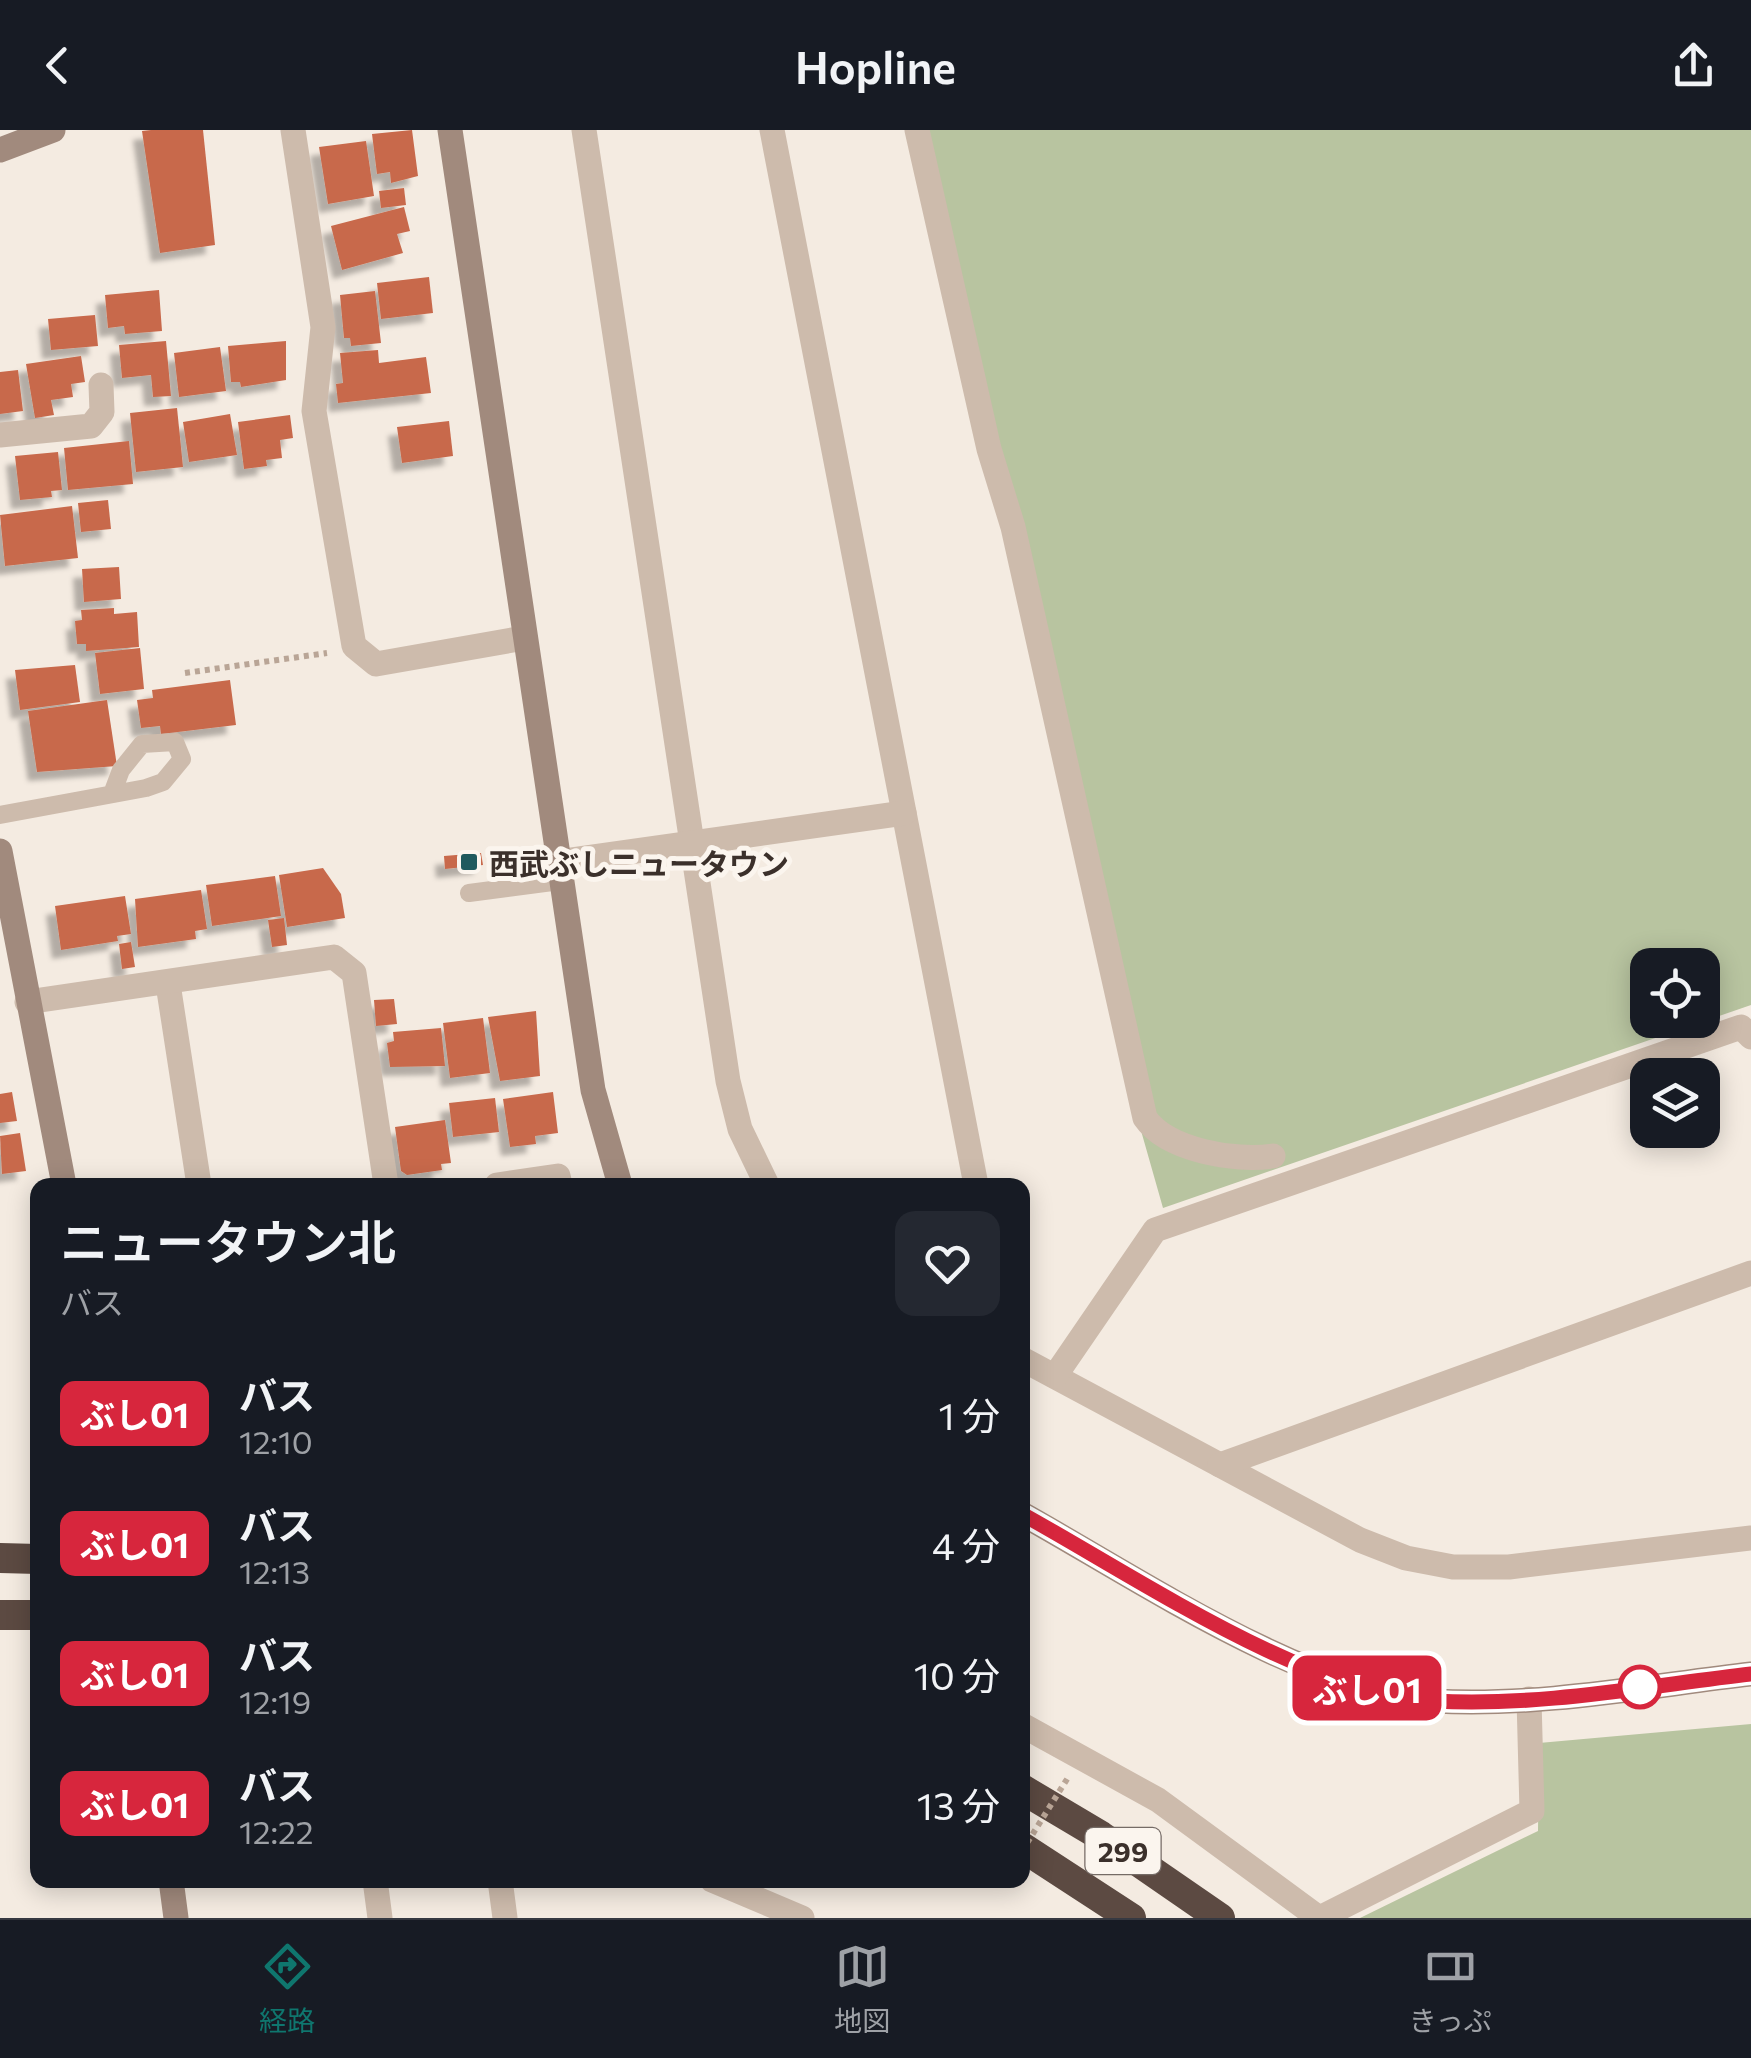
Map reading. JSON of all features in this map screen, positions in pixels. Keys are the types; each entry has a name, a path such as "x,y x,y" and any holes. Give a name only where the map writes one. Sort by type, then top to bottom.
{"highway":[{"path":"0,1558 30,1559"},
{"path":"0,1614 30,1616"},
{"name":"299","path":"1030,1795 1102,1836 1220,1918"},
{"name":"299","path":"1030,1854 1131,1918"}],"street":[{"path":"0,150 53,130"},
{"path":"293,130 323,327 314,411 354,646 376,664 524,638"},
{"path":"584,130 728,1081 740,1129 764,1178"},
{"path":"772,130 975,1178"},
{"path":"918,130 989,449 1013,527 1145,1118 1156,1133 1170,1141 1254,1159 1273,1156"},
{"path":"452,131 593,1090 618,1178"},
{"path":"0,435 91,426 102,412 101,385"},
{"path":"559,872 692,842 904,813"},
{"path":"0,852 63,1178"},
{"path":"27,1002 334,957 354,973 385,1178"},
{"path":"168,984 198,1178"},
{"path":"1056,1376 1156,1230 1748,1029"},
{"path":"1220,1465 1751,1272"},
{"path":"1030,1363 1360,1540 1406,1558 1453,1566 1510,1566 1751,1538"},
{"path":"1030,1518 1286,1659 1359,1686 1430,1702 1528,1699 1751,1674"},
{"path":"1030,1729 1158,1800 1319,1918 1532,1811 1528,1699"},
{"path":"171,1888 176,1918"},
{"path":"376,1888 380,1918"},
{"path":"501,1888 505,1918"},
{"path":"731,1888 802,1918"}],"lane":[{"path":"0,816 112,794"},
{"path":"469,892 559,872"}],"path":[{"path":"184,673 354,646"},
{"path":"1030,1837 1069,1776"}],"green space":[{"path":"910,130 1751,130 1751,1005 1720,1016 1720,948 1630,948 1630,1038 1655,1038 1163,1208 1136,1113"},
{"path":"1751,1724 1751,1918 1360,1918 1538,1831 1539,1743"}],"building":[{"path":"203,130 215,245 160,253 142,131"},
{"path":"412,130 418,176 391,183 390,172 377,174 372,134"},
{"path":"366,141 374,196 328,204 319,147"},
{"path":"404,188 406,205 381,208 379,191"},
{"path":"404,207 410,231 397,234 403,253 342,270 331,226"},
{"path":"429,277 433,313 381,319 377,283"},
{"path":"159,290 162,331 125,334 124,326 108,328 105,295"},
{"path":"375,291 381,343 351,346 350,338 344,338 340,295"},
{"path":"95,315 98,346 51,350 48,319"},
{"path":"166,341 171,396 153,397 151,375 122,378 119,345"},
{"path":"286,341 286,380 241,387 240,382 231,382 228,346"},
{"path":"220,347 226,391 179,397 174,353"},
{"path":"378,350 379,363 426,357 431,393 338,403 336,384 343,383 340,353"},
{"path":"81,356 85,382 71,384 73,397 51,400 54,415 35,418 26,364"},
{"path":"18,370 23,411 0,414 0,372"},
{"path":"177,408 183,467 136,472 130,413"},
{"path":"230,414 237,455 189,462 183,422"},
{"path":"290,415 293,438 280,440 282,458 266,460 267,466 244,469 238,422"},
{"path":"449,421 453,456 402,463 397,427"},
{"path":"129,441 133,484 68,490 64,448"},
{"path":"58,452 62,490 51,491 52,497 20,500 15,456"},
{"path":"108,500 111,529 81,532 78,503"},
{"path":"72,506 78,558 5,566 0,515"},
{"path":"119,567 121,599 84,602 82,569"},
{"path":"114,608 114,614 137,612 139,647 86,651 86,644 77,644 75,621 82,620 81,610"},
{"path":"140,648 144,689 100,694 95,653"},
{"path":"75,665 80,702 20,710 15,670"},
{"path":"230,680 236,725 161,734 160,726 141,728 137,700 153,698 152,690"},
{"path":"107,700 117,766 37,772 28,711"},
{"path":"481,853 483,865 445,869 444,856"},
{"path":"323,868 341,894 345,918 287,927 279,875"},
{"path":"275,876 281,916 212,926 206,885"},
{"path":"201,890 207,929 195,931 196,939 138,947 135,899"},
{"path":"125,896 131,934 117,936 118,941 61,950 55,906"},
{"path":"284,918 287,945 272,947 268,920"},
{"path":"131,942 135,967 122,969 119,944"},
{"path":"394,999 397,1024 376,1026 374,1000"},
{"path":"536,1011 540,1076 500,1081 488,1017"},
{"path":"483,1018 490,1073 450,1078 443,1023"},
{"path":"441,1028 445,1066 390,1067 387,1043 394,1041 393,1032"},
{"path":"12,1092 17,1121 0,1123 0,1094"},
{"path":"553,1092 558,1133 535,1136 536,1144 510,1147 503,1099"},
{"path":"495,1098 499,1132 453,1137 449,1103"},
{"path":"445,1120 451,1163 441,1164 442,1170 407,1175 401,1171 395,1127"},
{"path":"20,1133 26,1171 2,1174 0,1136"}],"bus line":[{"name":"ぶし01","path":"1030,1518 1286,1659 1359,1686 1430,1702 1519,1700 1751,1674"}],"place":[{"name":"西武ぶしニュータウン","path":"469,862"}]}
